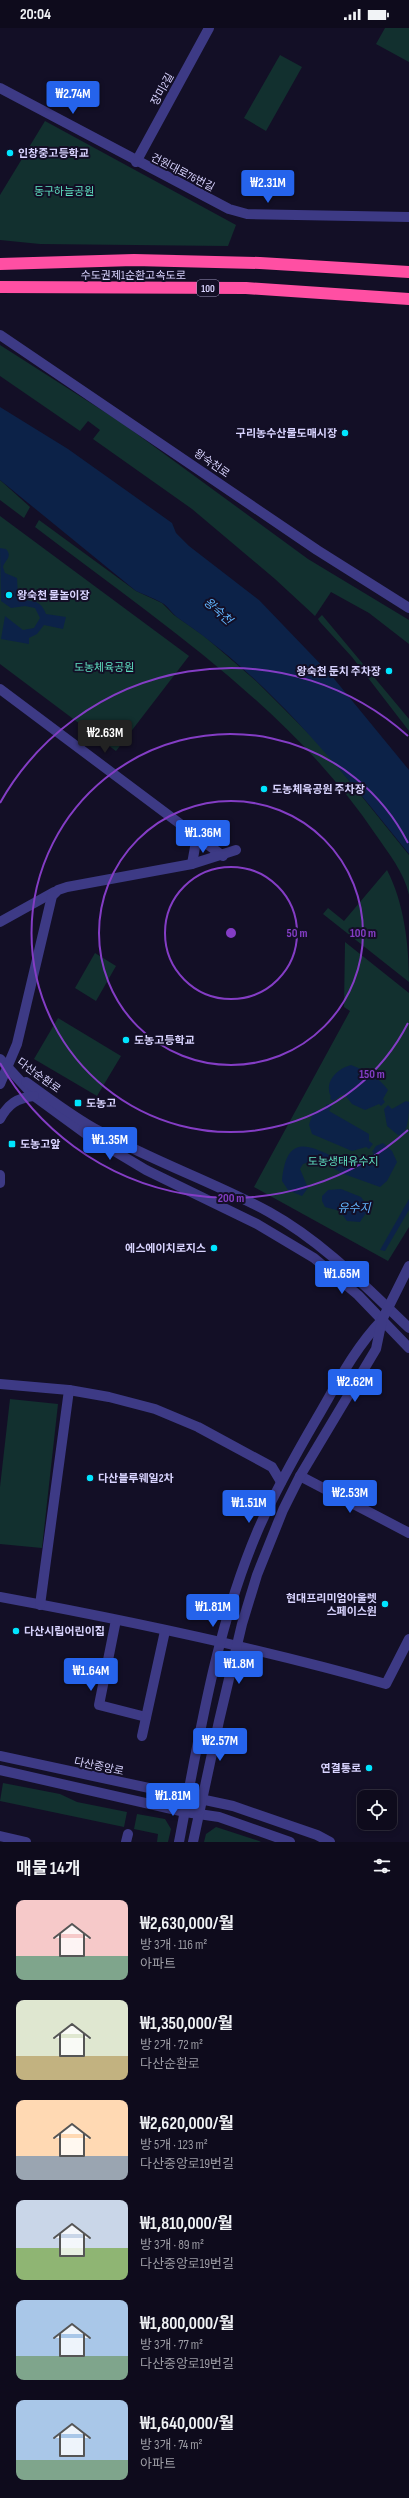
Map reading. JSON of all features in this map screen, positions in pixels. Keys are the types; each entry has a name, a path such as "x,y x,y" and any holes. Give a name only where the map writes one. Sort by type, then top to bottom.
{"highway":[{"name":"수도권제1순환고속도로","path":"0,264 134,260 260,263 409,272"},
{"name":"수도권제1순환고속도로","path":"3,288 246,288 409,299"}],"street":[{"name":"장미2길","path":"136,162 209,28"},
{"name":"건원대로76번길","path":"0,88 136,162 229,209 247,214 409,217"},
{"name":"왕숙천로","path":"1,336 317,550 409,608"},
{"path":"0,689 223,856"},
{"path":"192,864 197,836"},
{"path":"0,922 67,887 192,864 223,856 236,850"},
{"path":"0,1084 17,1044 52,896 56,892"},
{"path":"0,1058 7,1067"},
{"name":"다산순환로","path":"7,1067 34,1096 86,1134 139,1166 257,1224 314,1258 340,1278 409,1348"},
{"name":"다산순환로","path":"7,1067 98,1131 151,1158 242,1198 294,1228 341,1264 409,1328"},
{"path":"0,1119 6,1108 14,1102 34,1096"},
{"path":"0,1175 0,1183"},
{"path":"193,1842 201,1799 237,1644 257,1575 283,1510 300,1476 341,1404 374,1353 382,1320 409,1266"},
{"path":"180,1842 221,1640 253,1543 281,1482 363,1339 382,1320"},
{"path":"0,1384 70,1390 109,1397 155,1409 198,1428 272,1467 290,1466"},
{"path":"40,1604 70,1390"},
{"path":"272,1467 281,1482"},
{"path":"300,1476 409,1533"},
{"path":"0,1597 40,1604 165,1631 221,1640 386,1684 409,1639"},
{"path":"116,1620 99,1705 146,1716"},
{"path":"142,1736 165,1631"},
{"name":"다산중앙로","path":"0,1756 233,1806 330,1842"},
{"path":"0,1770 185,1812 219,1817 290,1842"},
{"path":"0,1836 26,1842"}],"green space":[{"path":"385,28 409,28 409,62 376,44"},
{"path":"280,55 302,67 266,131 244,118"},
{"name":"동구하늘공원","path":"45,121 236,225 228,246 40,244 0,240 0,195"},
{"path":"0,345 122,423 308,559 409,620 409,644 369,613 331,592 315,616 275,579 192,509 93,439 100,430 88,421 80,431 0,376"},
{"path":"0,480 30,507 24,518 0,500"},
{"name":"도농체육공원","path":"0,516 189,656 116,751 0,664"},
{"path":"39,520 136,591 162,603 174,615 204,636 256,681 322,747 409,855 409,895 404,879 391,856 341,789 303,746 262,705 173,631 35,527"},
{"path":"322,615 409,719 409,731 352,657 320,622 318,619"},
{"path":"387,870 398,896 407,939 409,982 323,914 328,908 344,921"},
{"name":"도농생태유수지","path":"345,942 409,993 409,1227 388,1261 254,1187 350,1011 344,1007"},
{"path":"95,953 116,966 96,1001 75,988"},
{"path":"58,1018 121,1056 97,1096 34,1059"},
{"path":"10,1399 58,1404 42,1548 0,1544 0,1487"},
{"path":"3,1783 60,1794 77,1802 127,1812 124,1827 0,1801"},
{"path":"137,1814 165,1819 171,1829 168,1842 157,1842 158,1834 134,1829"},
{"path":"216,1827 261,1842 204,1842 206,1834"}],"water":[{"name":"왕숙천","path":"0,407 68,449 172,523 176,533 189,546 259,600 331,675 409,770 409,854 331,759 275,699 245,671 214,644 176,617 164,604 136,591 0,480"},
{"name":"왕숙천 물놀이장","path":"0,548 6,549 9,554 3,567 5,573 17,578 18,596 22,599 37,602 46,614 66,617 63,629 44,625 37,634 29,638 29,644 1,639 5,616 23,630 34,628 40,618 35,608 25,606 11,608 1,601"},
{"path":"351,1065 381,1081 388,1090 383,1099 385,1102 381,1106 379,1104 365,1110 352,1104 345,1095 341,1095 334,1101 330,1099 330,1081 339,1071"},
{"path":"406,1101 409,1102 408,1123 404,1132 398,1135 387,1126 384,1109 388,1105 392,1109"},
{"path":"327,1104 332,1106 329,1111 369,1134 369,1141 373,1144 369,1149 366,1147 352,1151 312,1134 309,1125 313,1112 324,1109"},
{"path":"383,1143 392,1151 397,1162 387,1181 380,1187 344,1174 317,1159 303,1164 300,1169 308,1188 302,1196 288,1190 282,1181 287,1158 296,1148 308,1147 350,1162 363,1162 374,1153 372,1152 376,1146"},
{"name":"유수지","path":"341,1189 361,1197 366,1204 366,1213 360,1222 347,1221 340,1211 325,1207 322,1201 322,1196 328,1190"},
{"path":"409,1199 409,1210 385,1251 380,1250"}],"place":[{"name":"인창중고등학교","path":"10,153"},
{"name":"구리농수산물도매시장","path":"345,433"},
{"name":"왕숙천 물놀이장","path":"9,595"},
{"name":"왕숙천 둔치 주차장","path":"389,671"},
{"name":"도농체육공원 주차장","path":"264,789"},
{"name":"도농고등학교","path":"126,1040"},
{"name":"도농고","path":"78,1103"},
{"name":"도농고앞","path":"12,1144"},
{"name":"에스에이치로지스","path":"214,1248"},
{"name":"다산블루웨일2차","path":"90,1478"},
{"name":"현대프리미엄아울렛 스페이스원","path":"385,1604"},
{"name":"다산시립어린이집","path":"16,1631"},
{"name":"연결통로","path":"369,1768"}]}
